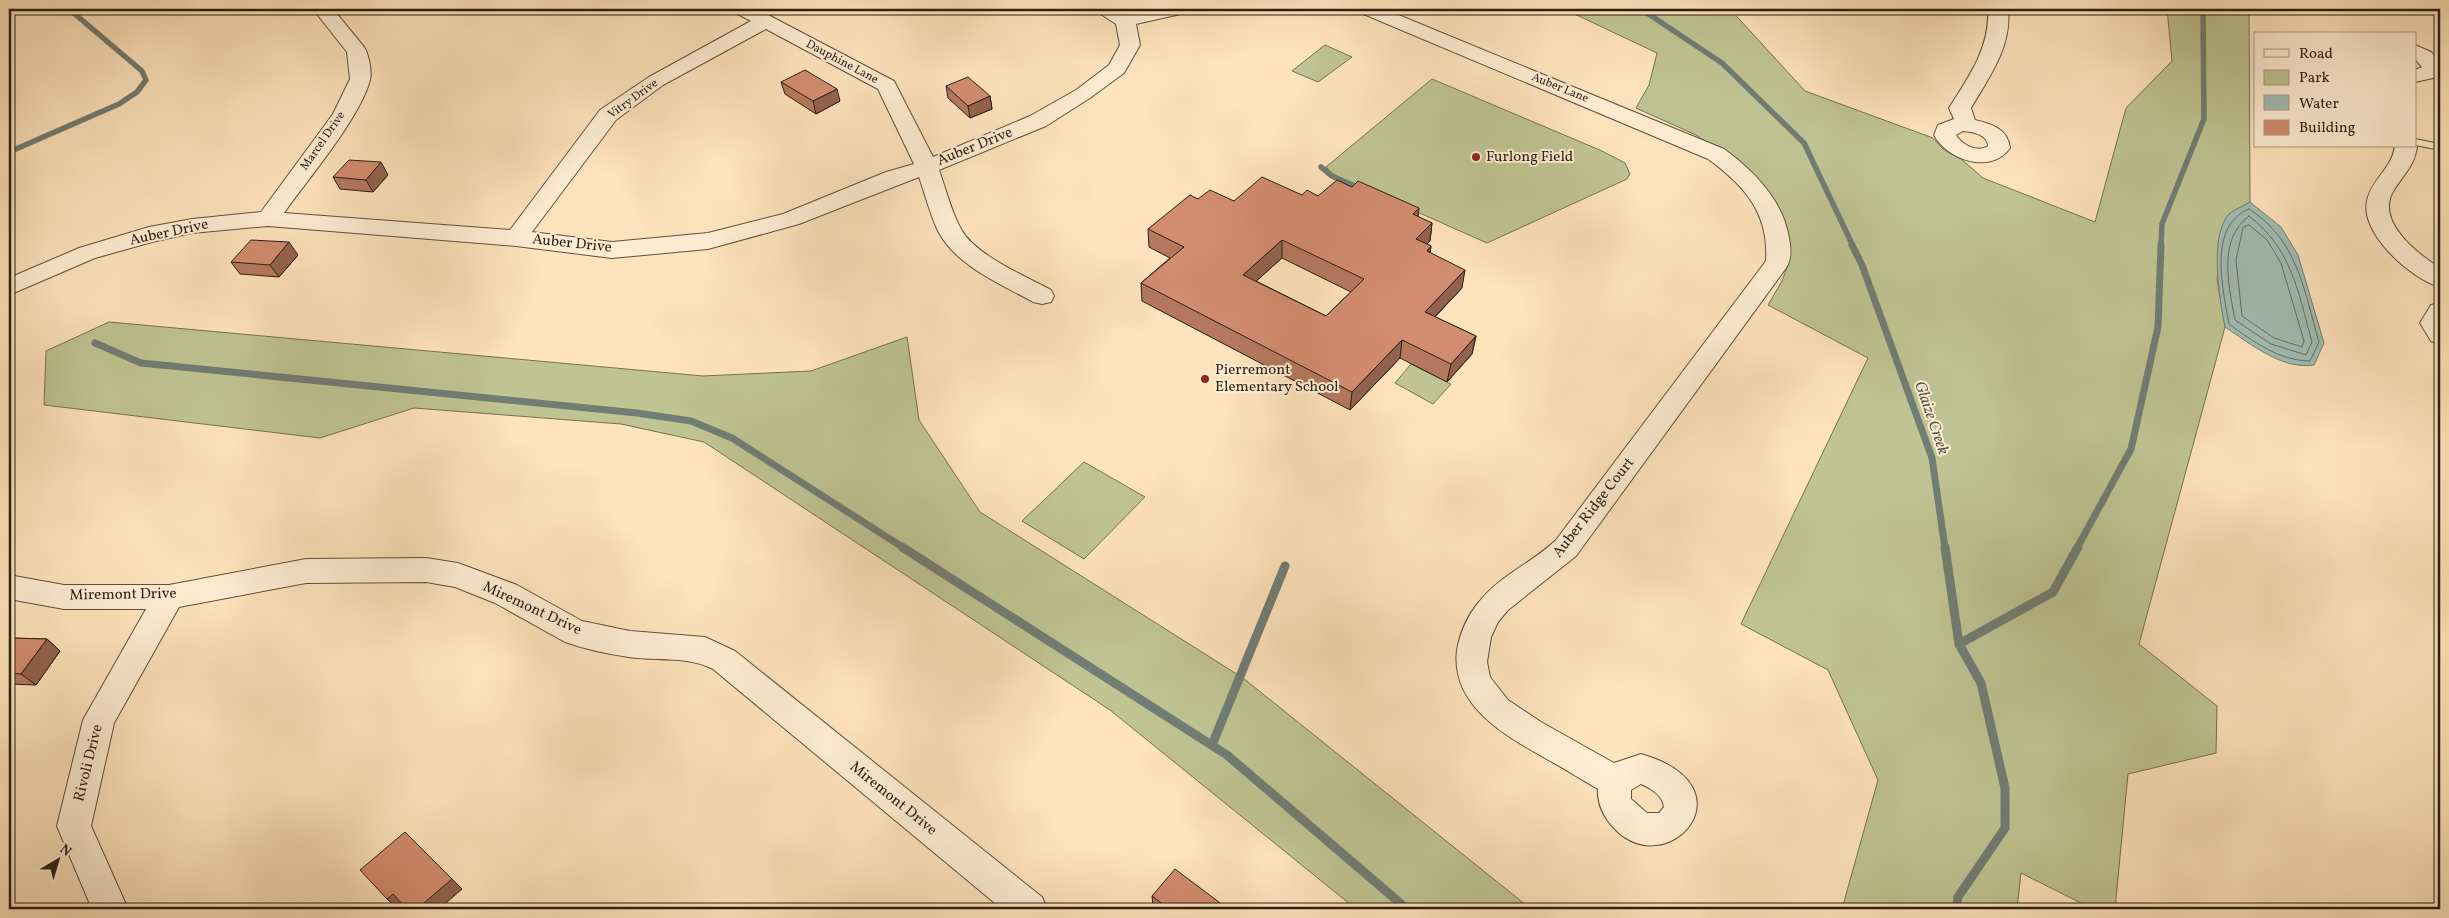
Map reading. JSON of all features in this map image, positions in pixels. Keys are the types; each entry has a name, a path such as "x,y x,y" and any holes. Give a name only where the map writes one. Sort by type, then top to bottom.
{"street":[{"name":"Marcel Drive","path":"268,219 343,115 360,79 357,50 323,9"},
{"name":"Dauphine Lane","path":"743,9 887,85 927,167 950,230 960,244 982,262 1042,296"},
{"path":"1115,15 1178,9"},
{"name":"Auber Lane","path":"1368,9 1693,143 1716,154 1747,179"},
{"path":"1966,124 1960,108 1996,45 2000,21 1998,9"},
{"name":"Auber Drive","path":"9,287 87,253 149,235 192,226 268,219 516,238 612,250 708,241 791,218 894,177 927,167 1038,121 1083,94 1117,69 1130,45 1115,15"},
{"name":"Vitry Drive","path":"516,238 608,115 656,81 766,21"},
{"path":"2416,52 2432,64 2432,69 2426,74 2416,76"},
{"path":"2406,148 2406,159 2378,198 2379,218 2396,246 2423,269 2440,279"},
{"name":"Auber Ridge Court","path":"1616,782 1512,724 1491,704 1473,679 1470,655 1477,633 1489,611 1504,597 1555,560 1566,548 1778,262 1780,249 1778,233 1764,200 1747,179"},
{"path":"2440,312 2433,323 2440,335"},
{"name":"Miremont Drive","path":"9,587 64,597 169,597 306,571 426,570 458,576 506,594 576,633 630,644 705,650 724,660 1029,909"},
{"name":"Rivoli Drive","path":"110,909 74,826 99,720 169,597"}],"lane":[{"path":"2416,142 2440,147"}],"green space":[{"path":"1564,9 1730,9 1805,91 1933,138 1944,150 1960,158 1983,178 2095,222 2126,108 2172,61 2167,9 2249,9 2250,202 2229,214 2217,279 2225,327 2139,644 2217,706 2216,753 2128,774 2115,909 2093,909 2021,873 2017,909 1842,909 1878,780 1828,670 1741,624 1868,358 1768,305 1782,281 1789,262 1787,240 1732,159 1696,135 1636,108 1649,85 1657,53"},
{"path":"1325,45 1352,57 1318,82 1292,71"},
{"name":"Furlong Field","path":"1432,79 1602,151 1625,163 1630,174 1627,179 1487,243 1334,175 1326,167"},
{"path":"109,322 703,376 811,371 907,337 919,420 980,512 1243,678 1531,909 1356,909 1110,710 704,442 621,424 414,408 320,438 44,405 46,351"},
{"path":"1411,364 1451,384 1433,404 1395,383"},
{"path":"1084,462 1145,497 1084,559 1022,521"}],"water":[{"path":"2250,202 2281,227 2298,255 2324,343 2314,365 2302,366 2279,360 2256,348 2225,327 2217,268 2219,236 2223,223 2230,213"}],"building":[{"path":"805,70 837,89 813,101 781,82"},
{"path":"968,77 990,96 968,106 946,86"},
{"path":"349,160 381,162 366,180 333,177"},
{"path":"1262,177 1302,195 1307,190 1318,196 1337,180 1352,187 1358,181 1419,208 1413,214 1432,223 1416,239 1431,246 1427,251 1465,270 1425,312 1476,336 1451,364 1402,340 1352,392 1141,283 1184,247 1148,229 1190,195 1198,199 1210,190 1234,201","holes":["1282,240 1364,279 1326,316 1243,275"]},
{"path":"251,240 289,242 270,265 231,262"},
{"path":"9,638 47,639 21,674 9,673"},
{"path":"405,832 452,879 417,909 407,909 393,894 387,899 360,870"},
{"path":"1175,869 1228,909 1169,909 1152,896"}],"waterway":[{"path":"9,152 119,104 137,92 146,80 142,71 69,9"},
{"name":"Glaize Creek","path":"1641,9 1722,63 1804,143 1853,246"},
{"path":"2161,246 2162,224 2204,119 2203,9"},
{"path":"1321,167 1332,176 1361,189"},
{"name":"Glaize Creek","path":"1852,245 1862,265 1932,458 1945,548"},
{"path":"2077,548 2131,449 2158,327 2161,245"},
{"path":"95,343 141,363 637,413 691,421 732,438 904,548"},
{"path":"902,547 1227,755 1407,909"},
{"name":"Glaize Creek","path":"1945,547 1959,644"},
{"path":"1959,644 2053,592 2078,547"},
{"path":"1212,745 1285,566"},
{"name":"Glaize Creek","path":"1956,909 1958,897 2005,828 2005,788 1981,683 1959,644"}],"place":[{"name":"Furlong Field","path":"1476,157"},
{"name":"Pierremont Elementary School","path":"1205,379"}]}
